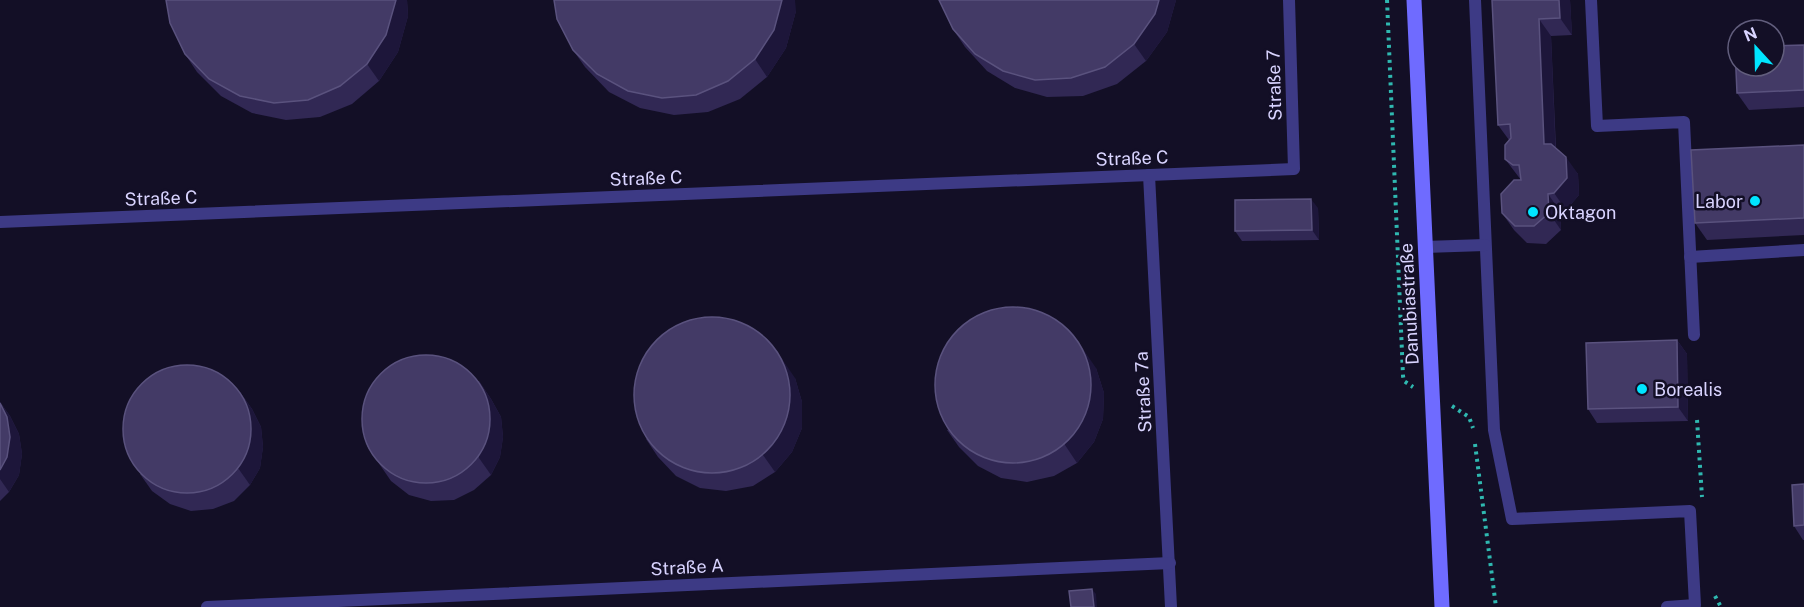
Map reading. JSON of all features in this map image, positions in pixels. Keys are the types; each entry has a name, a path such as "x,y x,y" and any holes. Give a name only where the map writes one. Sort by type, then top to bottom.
{"street":[{"name":"Danubiastraße","path":"1414,0 1442,607"}],"lane":[{"name":"Straße 7","path":"1289,0 1294,169"},
{"path":"1475,0 1494,430 1512,519 1690,511 1695,605 1667,607"},
{"path":"1591,0 1597,126 1684,122 1694,335"},
{"name":"Straße C","path":"0,222 1294,169"},
{"name":"Straße 7a","path":"1149,175 1171,607"},
{"path":"1425,247 1485,245"},
{"path":"1690,257 1804,250"},
{"name":"Straße A","path":"207,607 1170,563"}],"path":[{"path":"1387,0 1403,376 1404,381 1411,387 1432,386"},
{"path":"1448,404 1469,417 1473,427 1496,607"}],"building":[{"path":"166,0 396,0 386,35 367,64 340,86 308,100 274,103 240,96 209,79 185,54 170,23"},
{"path":"554,0 782,0 774,30 755,59 728,81 696,95 662,98 628,91 597,74 573,50 557,19"},
{"path":"939,0 1159,0 1155,14 1134,44 1105,67 1071,78 1035,80 1003,71 975,54 953,29"},
{"path":"1492,0 1559,0 1560,18 1539,19 1544,144 1551,144 1566,157 1567,178 1554,193 1548,194 1549,213 1534,226 1515,226 1502,213 1501,194 1514,180 1521,180 1519,165 1513,165 1505,159 1505,145 1511,138 1510,124 1498,125"},
{"path":"1804,45 1804,90 1737,93 1736,78 1786,78 1786,46"},
{"name":"Labor","path":"1804,145 1804,218 1695,223 1691,150"},
{"path":"1311,199 1312,230 1235,231 1235,200"},
{"path":"1013,307 1028,308 1043,313 1057,320 1068,330 1078,341 1085,355 1090,370 1090,400 1085,415 1078,429 1068,440 1057,450 1043,457 1028,462 1013,463 998,462 983,457 969,450 958,440 948,429 941,415 936,400 935,385 936,370 941,355 948,341 958,330 969,320 983,313 998,308"},
{"path":"712,317 742,322 767,340 785,365 790,395 785,425 767,450 742,468 712,473 682,468 657,450 639,425 634,395 639,365 657,340 682,322"},
{"name":"Borealis","path":"1677,340 1678,407 1588,409 1586,343"},
{"path":"426,355 451,360 471,374 485,394 490,419 485,444 471,464 451,478 426,483 401,478 381,464 367,444 362,419 367,394 381,374 401,360"},
{"path":"187,365 212,370 232,384 246,404 251,429 246,454 232,474 212,488 187,493 162,488 142,474 128,454 123,429 128,404 142,384 162,370"},
{"path":"0,403 7,417 10,437 7,457 0,470"},
{"path":"1804,484 1804,525 1794,526 1792,485"},
{"path":"1092,589 1094,607 1071,607 1069,591"}],"place":[{"name":"Labor","path":"1755,201"},
{"name":"Oktagon","path":"1533,212"},
{"name":"Borealis","path":"1642,389"}]}
